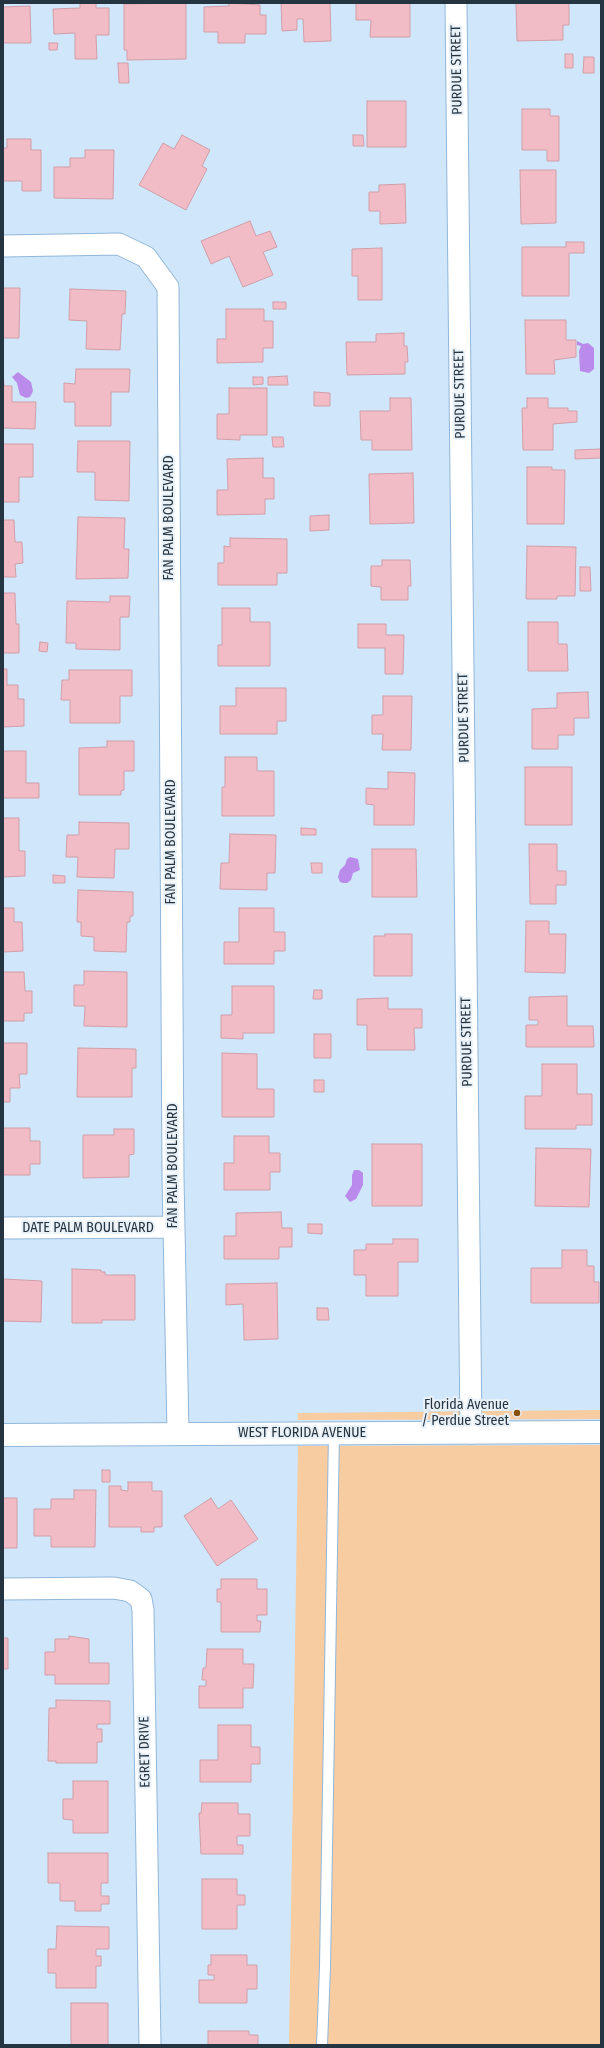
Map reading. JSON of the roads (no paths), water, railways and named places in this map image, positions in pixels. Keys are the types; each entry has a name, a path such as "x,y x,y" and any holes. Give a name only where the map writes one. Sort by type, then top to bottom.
{"street":[{"name":"PURDUE STREET","path":"456,3 471,1433"},
{"name":"FAN PALM BOULEVARD","path":"3,246 120,244 146,257 168,287 174,1227 178,1433"},
{"name":"DATE PALM BOULEVARD","path":"3,1228 174,1227"},
{"name":"WEST FLORIDA AVENUE","path":"3,1435 601,1432"},
{"name":"EGRET DRIVE","path":"3,1589 114,1588 130,1591 141,1599 144,1618 150,2045"}],"lane":[{"path":"322,2045 326,1959 334,1433"}],"place":[{"name":"Florida Avenue / Perdue Street","path":"517,1413"}]}
